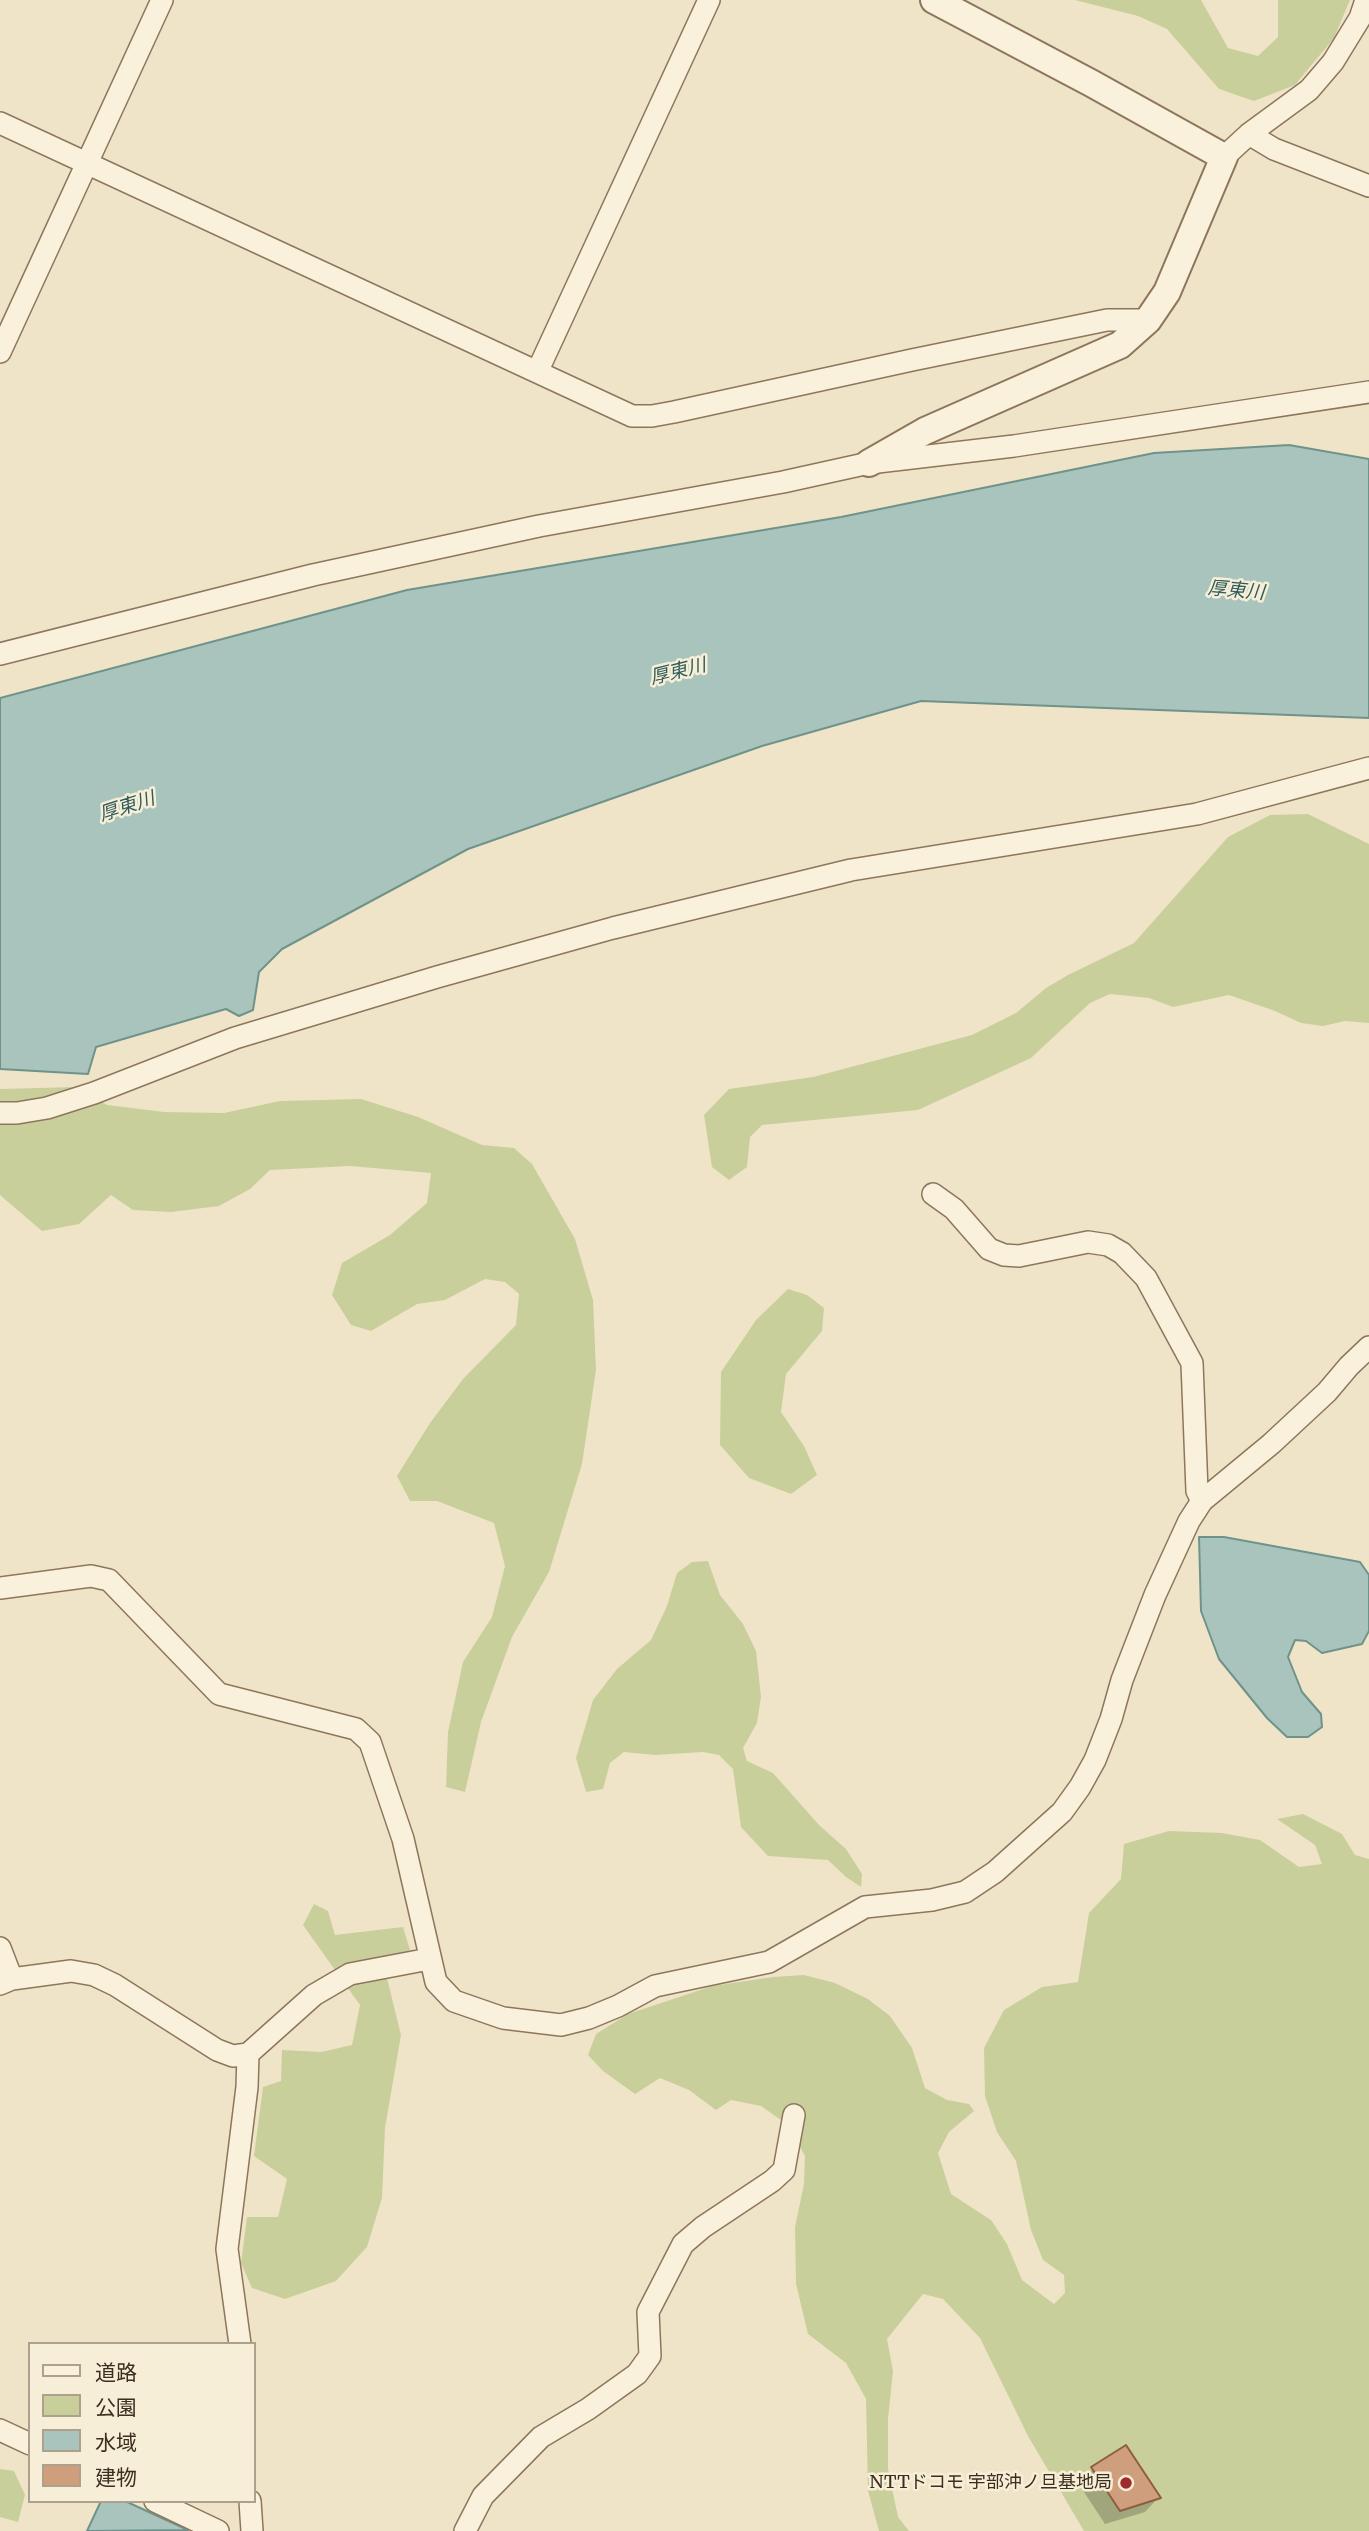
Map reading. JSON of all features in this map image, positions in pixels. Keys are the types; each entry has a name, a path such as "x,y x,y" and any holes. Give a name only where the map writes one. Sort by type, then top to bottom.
{"street":[{"path":"0,352 162,0"},
{"path":"538,370 709,0"},
{"path":"934,0 1224,157"},
{"path":"869,463 925,431 1120,345 1148,320 1167,292 1224,157 1309,90 1333,62 1360,18 1366,0"},
{"path":"0,123 538,370 632,416 652,416 1107,320 1148,320"},
{"path":"1250,134 1274,149 1369,186"},
{"path":"0,653 326,572 538,526 783,482 869,463 1014,446 1369,392"},
{"path":"0,1113 47,1108 94,1093 235,1038 437,977 613,928 851,870 1197,814 1369,768"},
{"path":"933,1194 954,1209 989,1249 1004,1255 1019,1256 1088,1242 1108,1245 1122,1253 1146,1278 1192,1363 1197,1491 1202,1501"},
{"path":"0,1588 91,1576 109,1580 219,1694 356,1729 370,1742 403,1839 436,1982 454,2001 503,2018 561,2025 599,2014 655,1986 769,1962 865,1907 932,1900 965,1892 995,1872 1062,1812 1096,1760 1155,1594 1189,1521 1202,1501 1271,1444 1327,1392 1369,1347"},
{"path":"4,1968 71,1971 94,1975 115,1985 217,2050 233,2056 248,2054 314,1995 350,1974 429,1959"},
{"path":"240,2342 227,2249 247,2087 248,2054"},
{"path":"465,2531 483,2496 541,2437 636,2374 650,2356 648,2312 683,2244 703,2227 772,2181 783,2169 794,2115"},
{"path":"0,2430 28,2443"},
{"path":"159,2503 218,2531"},
{"path":"250,2503 252,2531"}],"green space":[{"path":"1075,0 1201,0 1228,48 1258,56 1278,37 1278,0 1350,0 1334,38 1295,85 1254,101 1219,89 1167,29 1138,16"},
{"path":"1308,814 1369,844 1369,1023 1345,1021 1323,1026 1301,1023 1229,995 1173,1007 1149,998 1110,994 1090,1003 1031,1058 918,1110 762,1125 750,1137 747,1167 729,1180 712,1167 704,1115 729,1089 813,1077 972,1035 1016,1013 1046,988 1068,975 1134,943 1228,837 1270,815"},
{"path":"76,1087 107,1105 164,1112 224,1113 280,1101 361,1099 418,1117 482,1145 514,1148 532,1164 575,1239 593,1300 596,1370 582,1464 549,1572 512,1637 481,1722 465,1792 446,1787 448,1732 463,1662 492,1617 505,1566 494,1523 437,1501 410,1501 397,1476 430,1423 463,1379 516,1325 519,1294 505,1282 485,1279 445,1300 417,1304 371,1331 351,1325 332,1295 342,1263 390,1235 427,1203 431,1173 350,1166 270,1170 250,1189 219,1206 171,1212 133,1210 111,1195 79,1224 42,1231 0,1195 0,1089"},
{"path":"788,1289 807,1295 824,1308 822,1331 786,1374 781,1412 804,1446 817,1475 791,1494 749,1478 720,1445 721,1372 756,1320"},
{"path":"708,1561 720,1595 743,1624 756,1651 761,1697 757,1723 743,1748 747,1761 773,1773 819,1825 846,1849 862,1874 861,1887 828,1860 768,1856 741,1827 733,1769 719,1755 703,1752 655,1755 624,1752 610,1763 603,1789 586,1792 576,1758 593,1700 617,1669 651,1640 667,1606 677,1573 692,1562"},
{"path":"1303,1814 1342,1834 1355,1855 1369,1859 1369,2531 1084,2531 1028,2436 980,2338 943,2299 923,2294 887,2339 893,2371 888,2419 888,2469 898,2517 909,2531 879,2531 868,2491 866,2399 846,2363 808,2334 796,2284 795,2227 804,2184 805,2156 788,2125 761,2106 731,2100 716,2110 689,2090 660,2078 635,2094 603,2071 588,2055 596,2034 628,2014 712,1986 773,1977 804,1975 835,1983 868,1999 890,2016 912,2048 925,2088 947,2100 969,2104 974,2111 949,2132 938,2153 951,2194 991,2220 1007,2244 1022,2280 1054,2304 1065,2293 1064,2275 1043,2260 1031,2230 1016,2161 997,2132 985,2096 984,2048 1004,2010 1042,1987 1078,1982 1089,1913 1121,1879 1124,1844 1169,1831 1222,1833 1260,1840 1299,1867 1322,1864 1315,1845 1277,1819"},
{"path":"314,1904 328,1911 335,1935 403,1927 410,1950 382,1958 401,2035 385,2128 382,2198 367,2247 336,2281 285,2299 252,2288 241,2263 247,2217 278,2217 287,2179 254,2156 263,2087 281,2081 282,2050 321,2052 352,2045 360,2005 303,1925"},
{"path":"0,2469 14,2471 25,2495 18,2522 0,2517"}],"water":[{"name":"厚東川","path":"1289,445 1369,459 1369,718 921,701 762,746 468,849 282,949 259,972 253,1010 239,1016 226,1009 96,1047 88,1074 0,1069 0,698 407,590 841,517 1154,453"},
{"path":"1199,1537 1224,1537 1360,1562 1369,1575 1369,1631 1362,1644 1322,1653 1306,1641 1295,1640 1288,1657 1302,1692 1321,1714 1322,1727 1308,1737 1287,1737 1267,1718 1219,1659 1201,1611"},
{"path":"100,2503 129,2503 188,2530 87,2531"}],"building":[{"name":"NTTドコモ 宇部沖ノ旦基地局","path":"1126,2445 1161,2498 1120,2511 1091,2467"}],"place":[{"name":"NTTドコモ 宇部沖ノ旦基地局","path":"1126,2483"}]}
